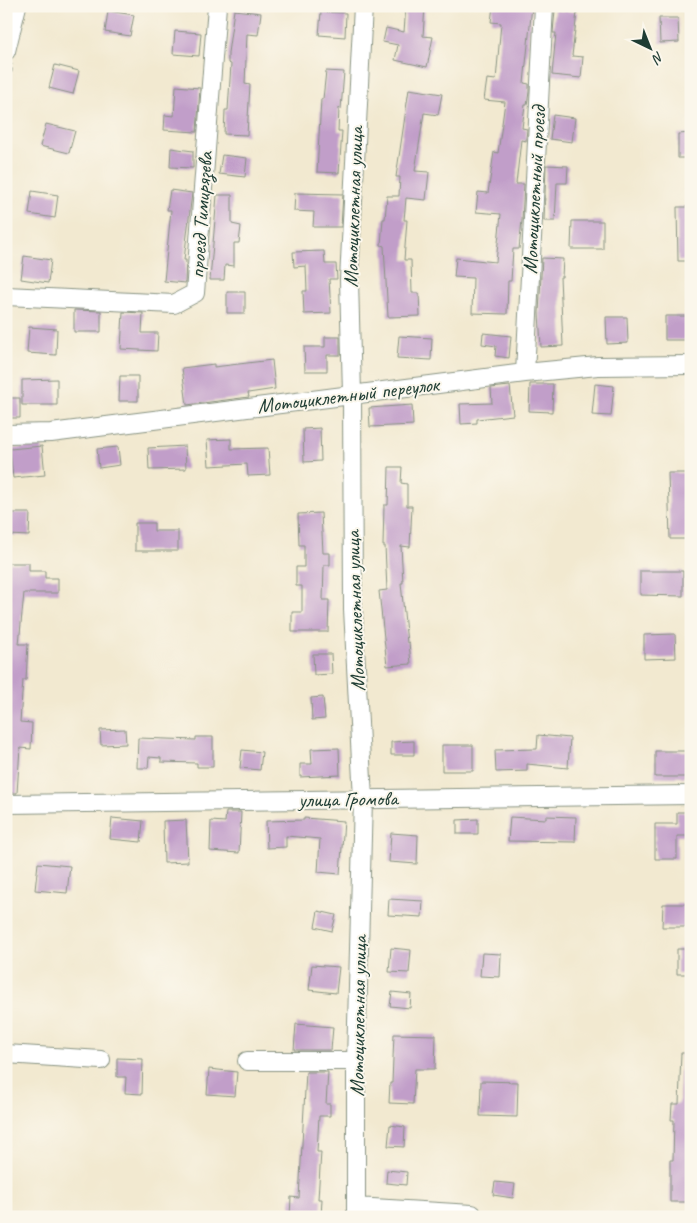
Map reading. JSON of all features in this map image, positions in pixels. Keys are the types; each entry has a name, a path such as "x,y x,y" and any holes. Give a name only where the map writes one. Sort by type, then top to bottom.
{"street":[{"path":"6,51 17,6"},
{"name":"проезд Тимирязева","path":"6,296 174,304 195,293 217,6"},
{"name":"Мотоциклетная улица","path":"356,1212 356,1061 363,799 353,609 352,394 349,280 363,6"},
{"name":"Мотоциклетный проезд","path":"524,373 544,6"},
{"name":"Мотоциклетный переулок","path":"6,434 51,433 524,373 598,366 691,365"},
{"name":"улица Громова","path":"6,804 691,795"},
{"path":"6,1054 101,1060"},
{"path":"247,1061 356,1061"},
{"path":"356,1212 472,1214"}],"building":[{"path":"406,6 425,6 423,36 433,37 427,67 395,60 398,45 383,42 386,28 404,32"},
{"path":"493,6 532,6 524,83 529,84 529,92 522,128 527,129 526,141 521,140 516,184 524,184 522,220 519,249 513,249 511,281 508,281 507,314 472,313 473,278 454,277 456,258 496,262 501,214 476,212 478,192 488,193 494,152 498,153 505,102 484,100 487,79 496,80 501,23 491,22"},
{"path":"234,10 261,13 258,35 247,34 245,84 250,85 247,135 224,134 225,110 228,110 231,64 228,63 228,53"},
{"path":"555,10 577,12 572,56 583,57 581,78 552,75 556,33 553,33"},
{"path":"108,11 134,15 130,36 105,32"},
{"path":"321,12 346,13 345,37 319,35"},
{"path":"659,18 678,18 679,42 660,43"},
{"path":"175,31 201,33 199,56 173,54"},
{"path":"55,65 79,71 73,94 49,88"},
{"path":"326,71 344,72 341,109 339,108 338,131 342,131 339,173 317,172 321,99 323,99"},
{"path":"176,86 200,88 197,132 164,130 165,115 174,116"},
{"path":"409,89 442,94 438,115 424,113 415,171 429,172 426,200 406,198 404,220 407,220 404,260 411,260 412,293 419,293 420,316 388,317 384,246 381,245 383,219 385,219 387,196 399,196 400,177 396,177"},
{"path":"553,115 575,118 572,142 550,139"},
{"path":"46,124 75,131 69,153 40,146"},
{"path":"691,133 691,158 678,158 678,134"},
{"path":"171,148 193,151 193,168 170,167"},
{"path":"222,155 247,158 245,177 219,174"},
{"path":"546,165 568,166 567,183 557,183 555,221 544,221"},
{"path":"170,190 192,193 184,260 186,260 185,283 164,281 171,210 167,210"},
{"path":"32,191 58,195 55,218 29,214"},
{"path":"295,193 343,194 341,227 313,227 314,212 294,211"},
{"path":"217,195 232,195 232,224 241,226 239,243 234,243 234,266 225,265 224,280 210,280"},
{"path":"677,207 691,207 691,261 678,261"},
{"path":"572,221 603,221 603,249 571,249"},
{"path":"324,251 325,264 336,264 337,279 329,279 331,313 304,314 303,291 307,291 306,266 294,267 293,252"},
{"path":"24,256 51,260 48,283 21,279"},
{"path":"542,258 563,259 562,277 560,277 563,346 541,347 539,313"},
{"path":"227,292 245,292 245,313 227,313"},
{"path":"74,310 101,311 101,332 74,332"},
{"path":"123,312 143,313 142,333 158,333 157,351 121,349"},
{"path":"665,316 691,316 691,340 665,340"},
{"path":"606,317 627,317 628,343 607,344"},
{"path":"29,327 57,329 56,355 27,353"},
{"path":"483,333 511,336 509,358 495,356 496,346 482,344"},
{"path":"399,336 432,338 431,360 397,358"},
{"path":"325,337 340,337 340,355 327,355 327,371 305,371 304,347 325,347"},
{"path":"272,360 275,389 248,393 249,397 187,405 182,368 214,364 214,367"},
{"path":"120,376 138,376 138,401 119,401"},
{"path":"57,379 57,405 22,405 22,380"},
{"path":"530,384 553,384 552,412 529,411"},
{"path":"595,384 614,386 611,416 592,415"},
{"path":"510,386 513,415 477,419 477,423 461,424 460,404 492,403 491,388"},
{"path":"6,398 20,398 20,418 6,418"},
{"path":"412,405 413,425 370,427 369,408"},
{"path":"320,428 321,461 304,462 303,429"},
{"path":"231,439 231,449 268,448 270,475 248,476 247,464 209,466 207,440"},
{"path":"42,446 45,475 13,478 10,449"},
{"path":"185,446 186,469 149,470 148,448"},
{"path":"118,447 120,465 99,468 97,449"},
{"path":"389,467 402,467 401,483 407,484 407,506 412,506 410,547 401,546 403,583 401,583 411,664 387,666 379,591 387,590 385,546 383,546 384,505 388,505"},
{"path":"668,473 687,473 689,539 670,539"},
{"path":"9,513 30,513 29,536 9,535"},
{"path":"321,513 323,553 330,553 330,565 324,565 323,600 329,600 328,632 292,632 292,612 302,612 302,586 296,586 296,567 304,567 304,545 299,545 298,514"},
{"path":"135,523 154,523 154,531 178,531 178,551 135,551"},
{"path":"8,563 29,563 29,571 45,571 45,578 58,578 58,593 24,593 19,644 28,644 26,680 23,680 20,722 32,723 31,749 20,748 17,793 6,793 6,581 8,581"},
{"path":"640,571 683,571 683,596 640,595"},
{"path":"675,634 676,658 644,659 644,635"},
{"path":"313,654 331,654 332,674 314,675"},
{"path":"323,697 325,719 312,720 311,698"},
{"path":"125,729 126,744 101,745 100,730"},
{"path":"538,735 570,738 568,768 527,764 527,771 496,772 495,750 537,749"},
{"path":"196,737 213,737 213,767 197,767 197,763 161,762 161,758 149,757 148,768 137,768 138,738 196,740"},
{"path":"414,741 414,755 391,755 391,742"},
{"path":"442,745 473,745 473,771 442,771"},
{"path":"339,748 340,775 300,777 300,764 312,764 311,749"},
{"path":"242,750 262,752 260,770 240,768"},
{"path":"655,751 690,751 690,777 655,777"},
{"path":"226,812 241,812 239,853 210,851 211,821 225,822"},
{"path":"677,812 691,812 691,836 677,836 677,859 655,859 655,824 677,824"},
{"path":"546,816 576,817 575,842 508,841 510,817 546,819"},
{"path":"112,818 143,821 141,842 110,839"},
{"path":"304,818 344,821 340,874 318,872 320,839 286,836 286,847 267,848 266,821 304,820"},
{"path":"478,819 478,834 457,834 457,820"},
{"path":"186,820 188,862 164,863 163,821"},
{"path":"391,833 418,835 417,864 389,862"},
{"path":"38,863 70,866 67,893 35,890"},
{"path":"389,899 423,901 422,917 388,915"},
{"path":"663,904 691,904 691,927 662,927"},
{"path":"318,911 336,915 332,931 315,927"},
{"path":"391,948 411,950 409,973 389,972"},
{"path":"677,949 691,949 691,974 677,974"},
{"path":"482,953 501,954 500,977 480,976"},
{"path":"312,965 339,967 336,993 309,990"},
{"path":"392,992 411,994 410,1008 390,1006"},
{"path":"296,1024 333,1027 331,1050 294,1050"},
{"path":"394,1034 436,1035 435,1069 415,1069 413,1104 389,1103 390,1083 392,1083"},
{"path":"681,1053 691,1053 691,1202 670,1202 670,1160 673,1160 674,1120 671,1120 672,1104 679,1104"},
{"path":"117,1058 143,1059 142,1094 125,1093 126,1077 117,1077"},
{"path":"209,1069 237,1072 235,1096 207,1094"},
{"path":"306,1072 328,1072 326,1104 330,1104 330,1116 319,1116 317,1152 321,1152 318,1199 322,1199 321,1217 290,1217 291,1197 299,1198"},
{"path":"481,1081 518,1082 517,1117 480,1116"},
{"path":"390,1125 405,1127 404,1147 388,1146"},
{"path":"387,1170 407,1172 406,1185 386,1183"},
{"path":"495,1182 515,1184 513,1198 493,1195"}]}
